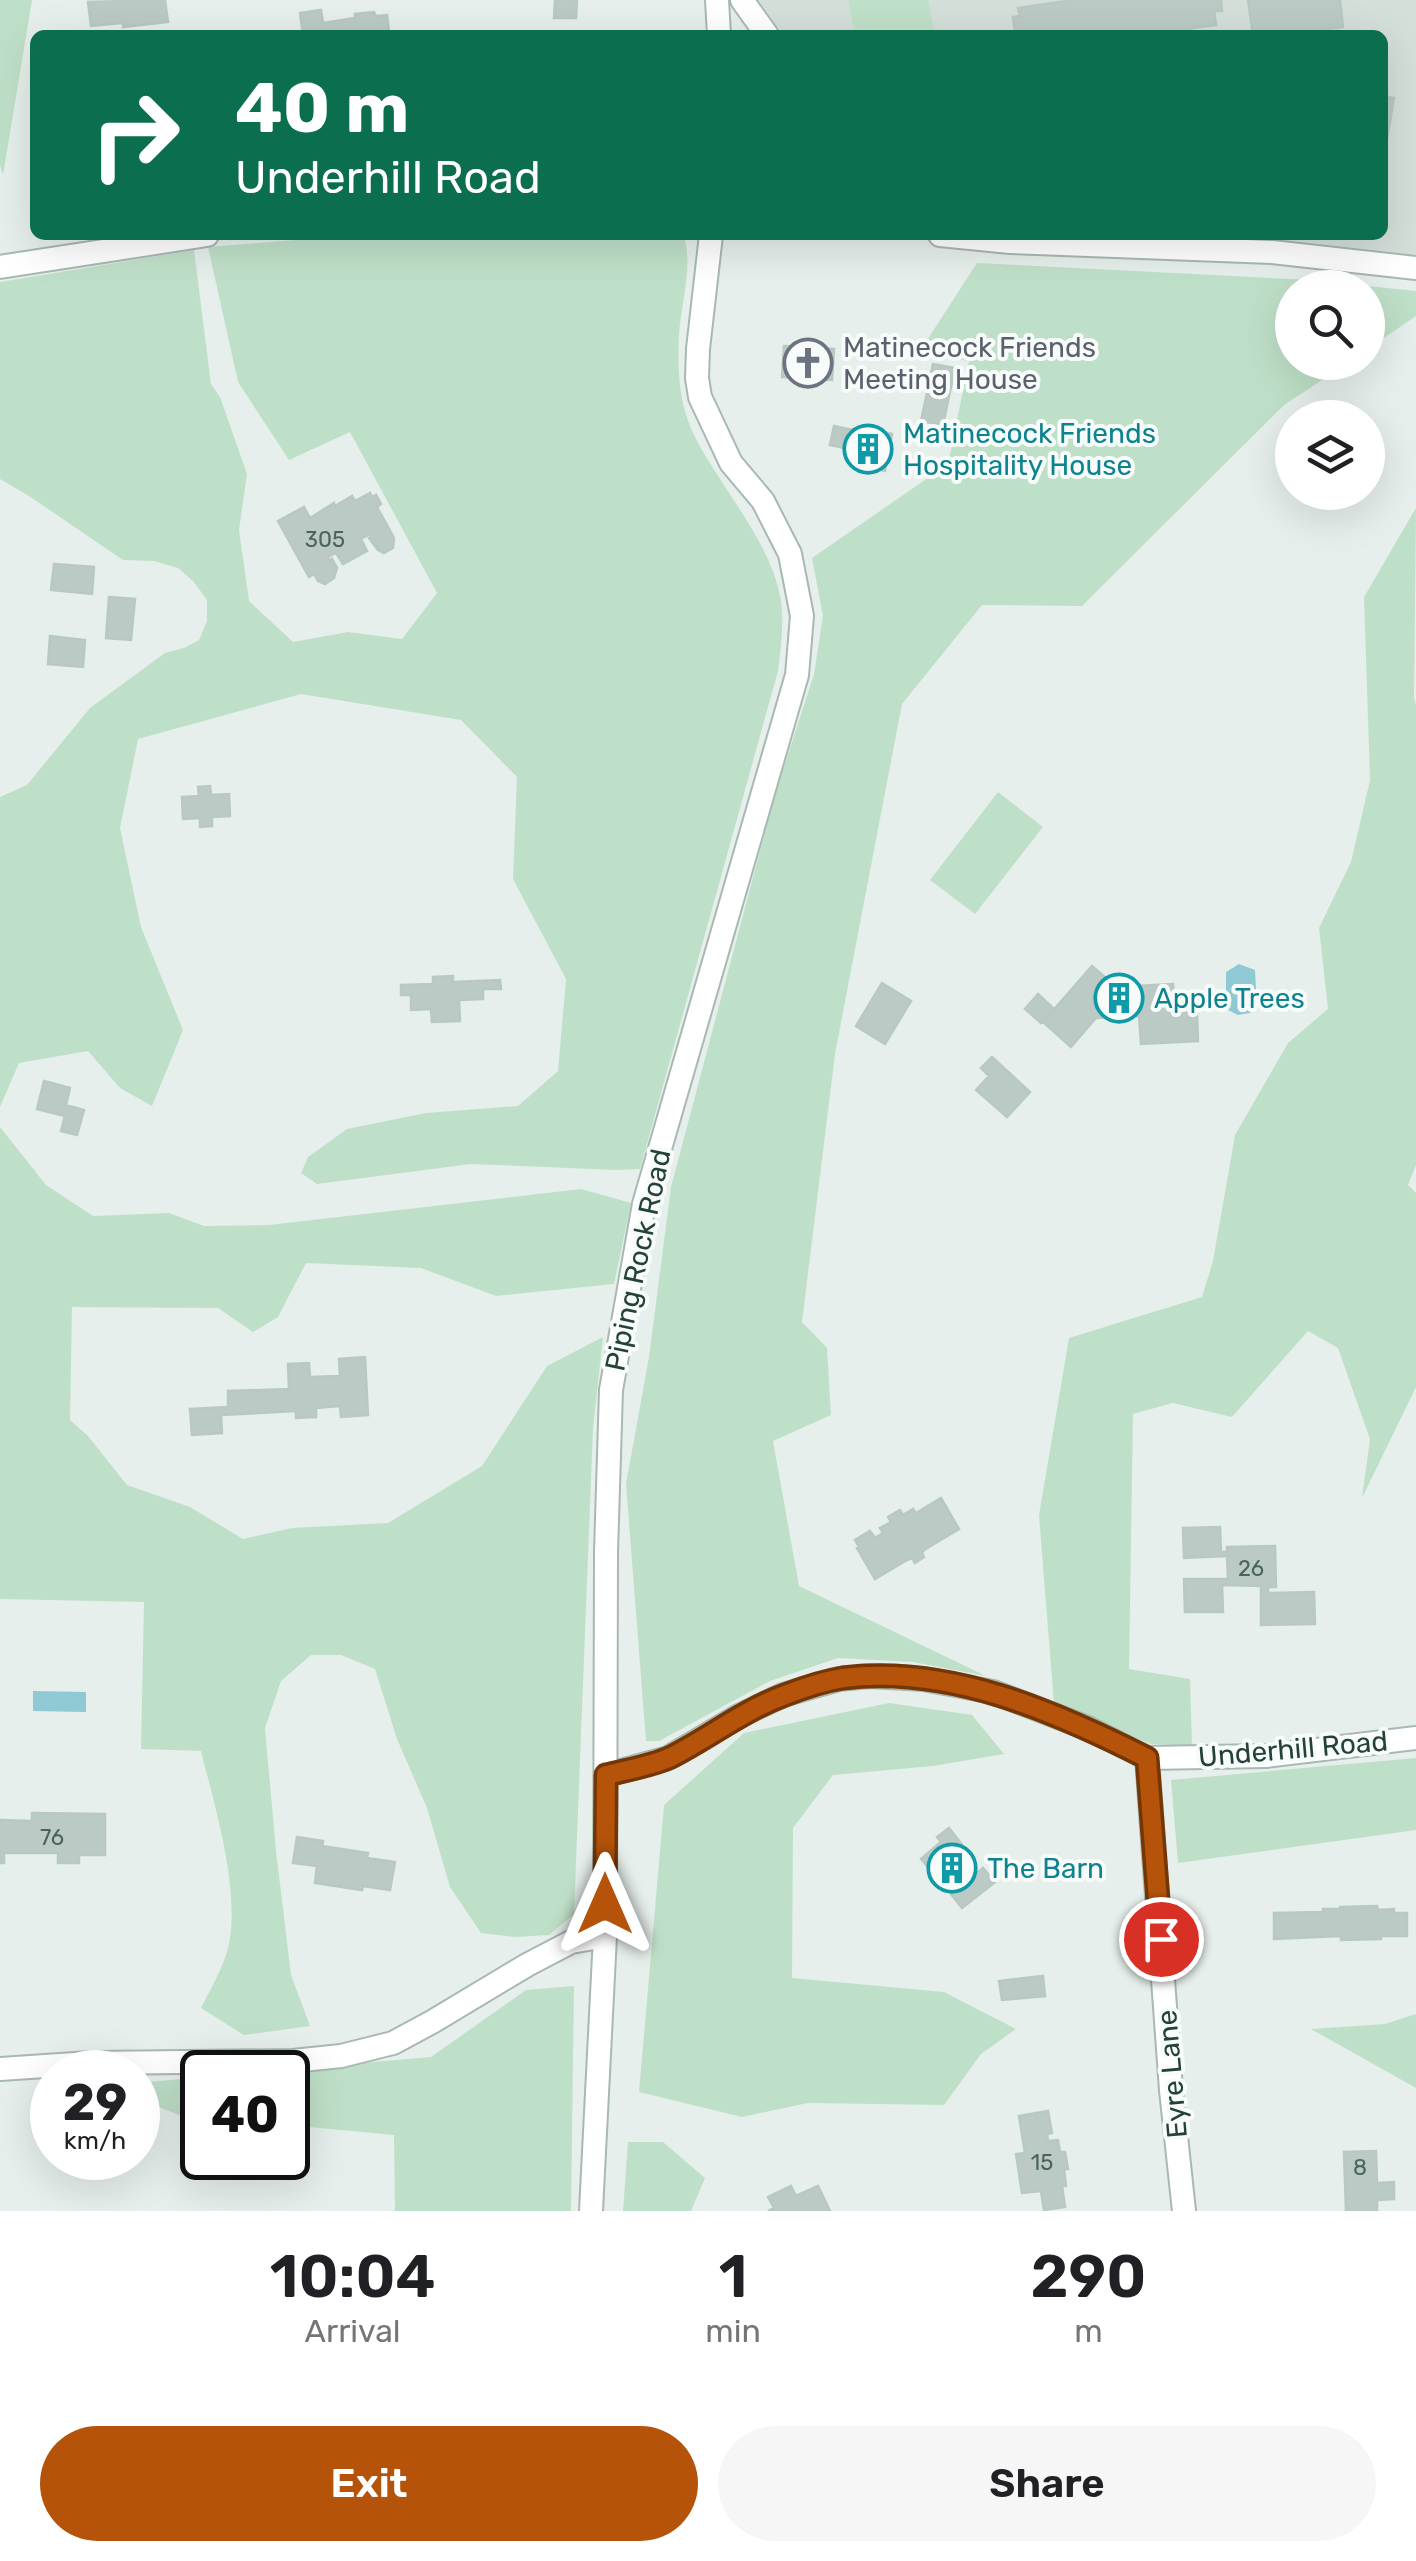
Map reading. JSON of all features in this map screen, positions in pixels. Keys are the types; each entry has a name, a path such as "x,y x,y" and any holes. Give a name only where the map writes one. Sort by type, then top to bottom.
{"street":[{"path":"717,0 718,30"},
{"path":"742,0 763,30"},
{"path":"0,267 175,240"},
{"name":"Piping Rock Road","path":"592,2211 605,1936 606,1552 614,1371 644,1204 797,674 802,616 790,554 763,501 731,463 700,397 698,350 710,240"},
{"path":"989,240 1296,245 1416,268"},
{"name":"Underhill Road","path":"606,1775 668,1758 783,1696 839,1678 870,1676 922,1679 993,1692 1090,1729 1147,1758 1266,1756 1416,1738"},
{"name":"Eyre Lane","path":"1147,1758 1171,2090 1184,2211"},
{"path":"0,2070 90,2063 293,2061 341,2056 393,2043 571,1942 605,1936"}],"shaded area":[{"path":"758,0 1416,0 1416,260 1169,240 1388,240 1388,30 779,30"}],"green space":[{"path":"0,0 32,0 3,175 0,165"},
{"path":"848,0 928,0 934,30 854,30"},
{"path":"297,240 684,240 687,270 679,334 683,403 700,446 766,555 781,601 782,627 778,671 640,1169 471,1164 317,1184 301,1173 308,1157 347,1129 426,1113 518,1106 558,1071 566,979 513,879 517,777 461,720 301,694 138,739 120,828 141,927 183,1030 152,1106 120,1088 88,1051 19,1063 0,1107 0,797 27,785 90,708 165,653 199,640 207,621 207,600 178,568 154,561 123,560 0,479 0,282 194,250 211,384 220,397 247,474 239,530 249,601 293,642 348,632 402,639 437,593 350,432 289,460 238,382 208,247"},
{"path":"977,263 1275,278 1275,380 1322,380 1292,400 1275,400 1275,414 1082,606 982,605 902,704 835,1054 802,1322 827,1348 831,1415 773,1441 799,1586 986,1676 913,1662 838,1658 770,1681 659,1741 646,1741 626,1484 649,1357 671,1187 774,798 814,674 823,616 812,558 948,464 969,361 920,351"},
{"path":"1385,288 1416,291 1416,316 1385,337"},
{"path":"1416,508 1416,1165 1408,1185 1416,1193 1416,1387 1362,1498 1370,1439 1338,1348 1308,1331 1232,1417 1173,1403 1133,1414 1129,1669 1190,1679 1192,1746 1151,1744 1054,1704 1039,1515 1069,1338 1202,1297 1213,1261 1235,1135 1288,1043 1328,1009 1319,928 1351,862 1370,780 1364,597"},
{"path":"998,792 1043,827 975,914 930,880"},
{"path":"0,1127 46,1185 93,1216 169,1213 204,1226 269,1225 581,1189 631,1203 614,1284 496,1296 421,1268 306,1263 278,1317 253,1332 218,1308 72,1307 70,1420 127,1485 190,1507 243,1539 292,1528 388,1523 482,1466 547,1366 603,1337 593,1428 574,1914 549,1935 481,1933 450,1887 427,1808 397,1739 375,1669 341,1655 311,1655 281,1681 265,1728 291,1975 310,2026 244,2035 201,2008 223,1964 230,1936 230,1883 201,1751 141,1749 144,1602 0,1599"},
{"path":"889,1703 972,1715 1004,1754 933,1766 833,1775 793,1828 792,1978 944,1992 1016,2029 981,2054 944,2105 808,2103 742,2117 639,2092 664,1805 744,1733"},
{"path":"1416,1758 1416,1830 1178,1863 1171,1780"},
{"path":"574,1986 571,2211 395,2211 394,2135 310,2127 310,2067 431,2057 526,1990"},
{"path":"1416,2014 1416,2088 1311,2029 1385,2024"},
{"path":"180,2079 180,2115 160,2108 160,2081"},
{"path":"628,2142 663,2142 705,2178 691,2211 623,2211"}],"water":[{"path":"1239,964 1255,970 1257,1008 1238,1015 1226,1009 1226,972"},
{"path":"33,1691 86,1692 86,1712 33,1711"}],"building":[{"path":"165,0 168,22 91,26 88,2"},
{"path":"555,0 577,0 576,18 554,18"},
{"path":"1073,0 1221,0 1222,11 1214,11 1216,25 1180,30 1015,30 1013,17 1020,16 1018,8"},
{"path":"1248,0 1340,0 1343,27 1252,30"},
{"path":"321,10 323,23 374,12 376,16 387,15 389,30 302,30 300,13"},
{"path":"1388,98 1394,98 1388,133"},
{"name":"Matinecock Friends Meeting House","path":"784,346 834,349 832,380 782,377"},
{"path":"933,364 955,368 943,425 921,421"},
{"name":"Matinecock Friends Hospitality House","path":"834,426 892,434 885,471 861,465 864,452 830,445"},
{"path":"370,493 381,504 377,507 394,538 393,548 384,553 378,550 370,534 361,539 367,551 343,564 336,553 328,557 337,568 334,578 325,584 314,574 309,577 278,521 304,507 310,518 334,503 335,506 352,496 355,501"},
{"path":"54,564 94,567 92,594 51,590"},
{"path":"109,597 135,599 131,640 106,638"},
{"path":"50,636 85,640 83,667 48,664"},
{"path":"210,786 211,795 229,794 230,816 212,817 212,826 200,827 200,818 183,819 182,797 199,796 198,787"},
{"name":"Apple Trees","path":"1092,966 1116,987 1173,984 1175,1013 1197,1012 1198,1041 1141,1044 1139,1016 1096,1018 1071,1047 1043,1022"},
{"path":"453,976 453,982 500,980 501,989 483,989 483,999 459,1000 460,1021 432,1022 431,1009 411,1010 411,995 401,995 401,985 433,984 433,977"},
{"path":"882,983 911,1001 885,1044 856,1026"},
{"path":"1038,994 1054,1009 1041,1023 1025,1009"},
{"path":"992,1057 1030,1092 1007,1117 976,1090 989,1076 981,1068"},
{"path":"44,1081 70,1088 66,1105 84,1110 77,1135 61,1131 65,1116 37,1109"},
{"path":"365,1357 368,1415 341,1417 340,1406 316,1408 316,1417 296,1418 296,1411 221,1415 222,1433 192,1435 190,1409 228,1407 228,1391 289,1389 288,1364 309,1363 310,1377 340,1376 339,1359"},
{"path":"941,1498 959,1529 924,1550 924,1557 915,1563 912,1558 907,1560 875,1579 855,1540 870,1531 875,1538 883,1533 880,1528 891,1522 888,1517 900,1510 903,1515 913,1509 916,1513"},
{"path":"1220,1527 1221,1552 1227,1552 1227,1547 1275,1546 1276,1587 1268,1587 1268,1593 1314,1592 1315,1624 1261,1625 1261,1586 1222,1585 1223,1612 1185,1612 1184,1579 1228,1579 1227,1556 1184,1558 1183,1528"},
{"path":"32,1813 105,1814 105,1855 79,1855 79,1863 58,1863 58,1853 4,1853 4,1863 0,1863 0,1820 32,1821"},
{"name":"The Barn","path":"949,1828 963,1846 959,1850 977,1873 983,1868 995,1882 962,1908 951,1894 955,1890 938,1868 933,1873 921,1859 941,1842 937,1837"},
{"path":"297,1837 323,1841 322,1846 368,1853 367,1858 395,1862 390,1890 315,1883 317,1866 293,1863"},
{"path":"1377,1906 1378,1910 1407,1913 1407,1936 1274,1939 1274,1913"},
{"path":"1043,1976 1045,1996 1002,2000 999,1981"},
{"path":"1048,2111 1052,2133 1047,2134 1048,2141 1058,2140 1068,2169 1064,2169 1066,2186 1062,2186 1065,2207 1044,2210 1041,2191 1022,2193 1016,2154 1025,2153 1019,2116"},
{"path":"1376,2151 1377,2183 1394,2182 1394,2199 1377,2200 1377,2211 1346,2211 1344,2152"},
{"path":"791,2186 796,2196 818,2186 830,2211 768,2211 774,2208 768,2197"}],"place":[{"name":"Matinecock Friends Meeting House","path":"808,363"},
{"name":"Matinecock Friends Hospitality House","path":"868,449"},
{"name":"Apple Trees","path":"1119,998"},
{"name":"The Barn","path":"952,1868"}],"route":[{"path":"605,1904 606,1775 668,1758 740,1716 783,1696 839,1678 922,1679 993,1692 1090,1729 1147,1758 1161,1939"}]}
